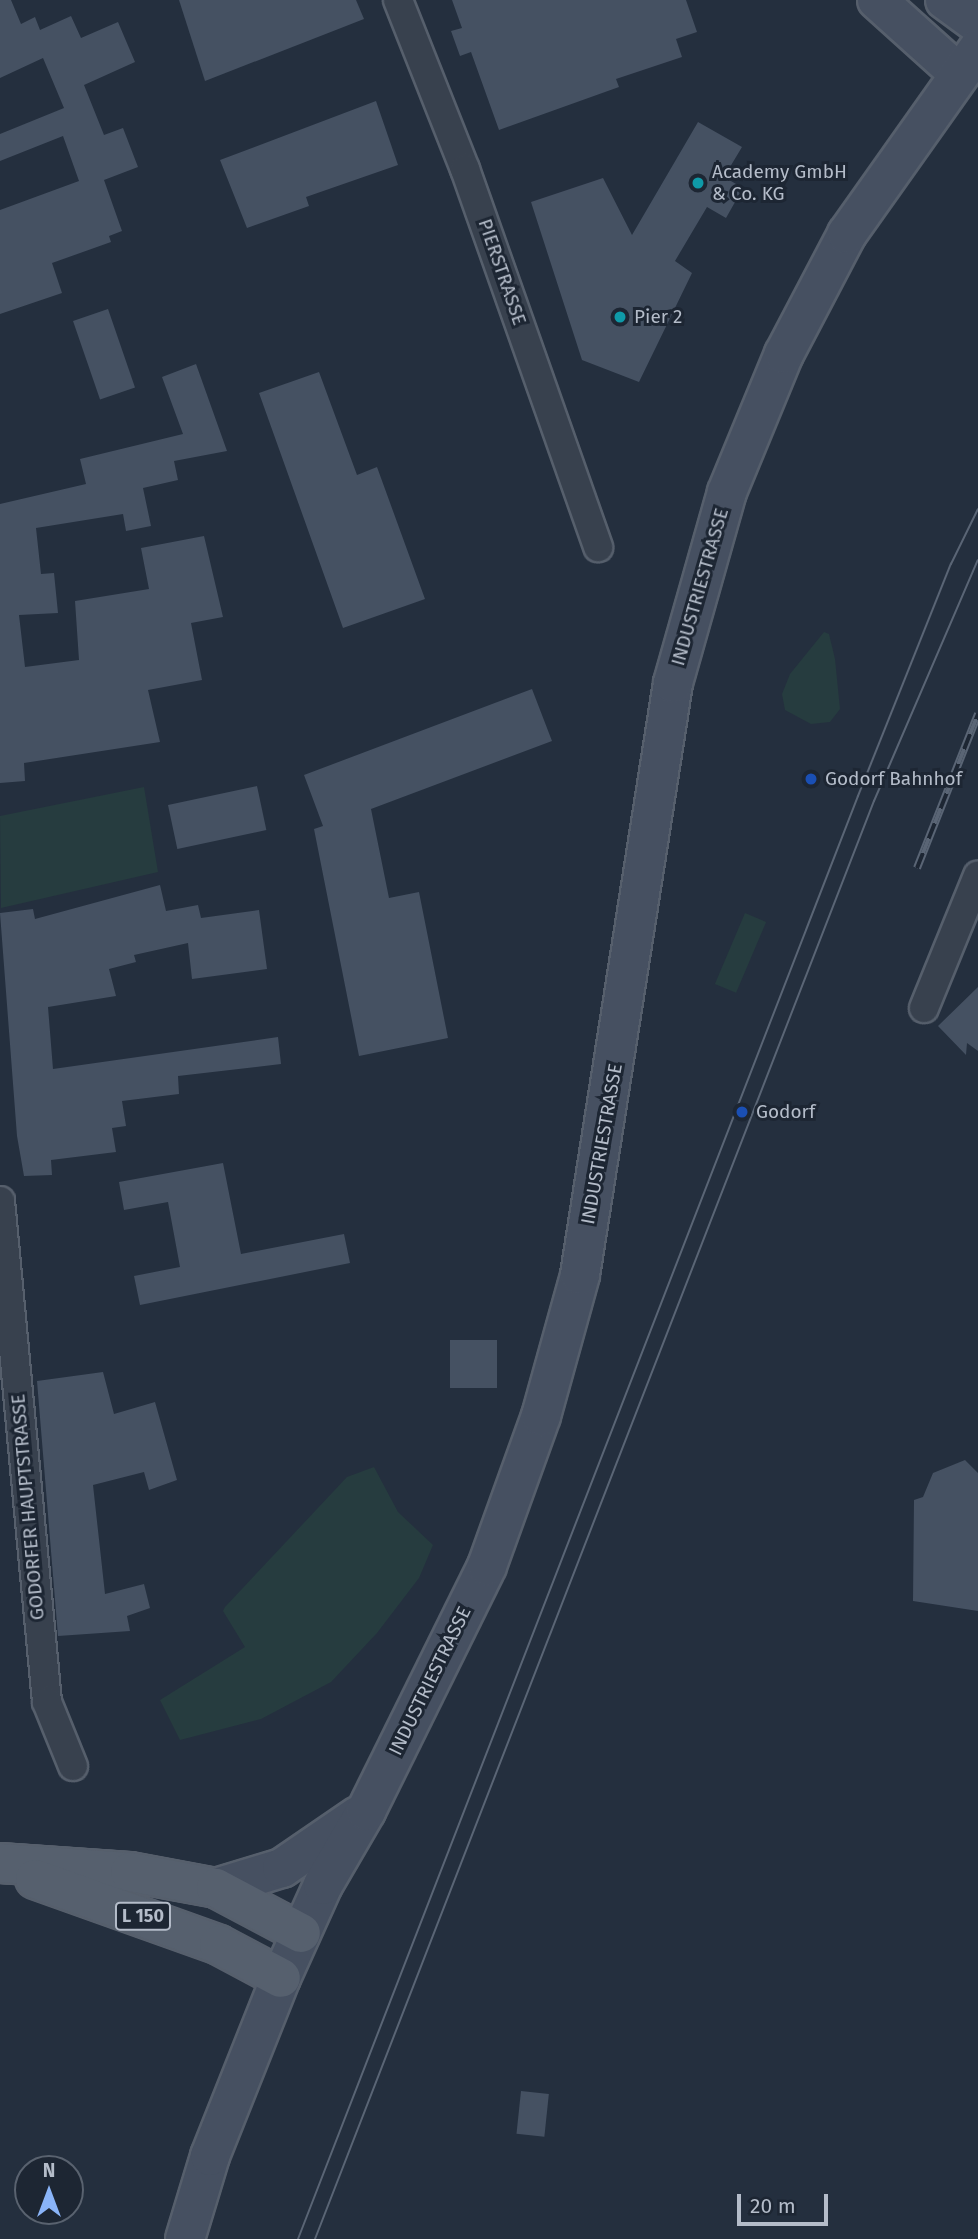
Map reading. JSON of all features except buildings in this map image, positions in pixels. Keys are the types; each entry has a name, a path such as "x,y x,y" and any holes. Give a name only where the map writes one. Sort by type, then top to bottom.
{"main road":[{"path":"877,0 968,61"},
{"path":"945,0 978,24"},
{"name":"INDUSTRIESTRASSE","path":"185,2239 210,2156 281,1978 301,1933 366,1811 487,1566 548,1390 580,1275 673,684 720,515 784,354 847,234 968,61"},
{"path":"216,1888 282,1868 366,1811"},
{"name":"L 150","path":"0,1865 130,1872 216,1888 301,1933"},
{"name":"L 150","path":"0,1865 186,1931 281,1978"}],"street":[{"name":"PIERSTRASSE","path":"398,0 466,169 598,547"},
{"path":"924,1008 978,876"},
{"name":"GODORFER HAUPTSTRASSE","path":"0,1201 47,1702 73,1766"}],"green space":[{"path":"824,632 829,634 835,659 840,709 830,722 811,724 785,710 782,694 790,674"},
{"path":"144,787 158,872 1,908 0,816"},
{"path":"745,913 766,922 736,993 715,984"},
{"path":"374,1467 398,1512 433,1545 419,1578 377,1633 331,1682 261,1719 180,1740 160,1700 245,1647 223,1611 225,1607 347,1477"}],"tram line":[{"path":"298,2239 858,796 951,564 978,509"},
{"path":"315,2239 874,801 978,560"}],"railway":[{"path":"917,868 978,714"}],"place":[{"name":"Academy GmbH & Co. KG","path":"698,183"},
{"name":"Pier 2","path":"620,317"},
{"name":"Godorf Bahnhof","path":"811,779"},
{"name":"Godorf","path":"742,1112"}]}
